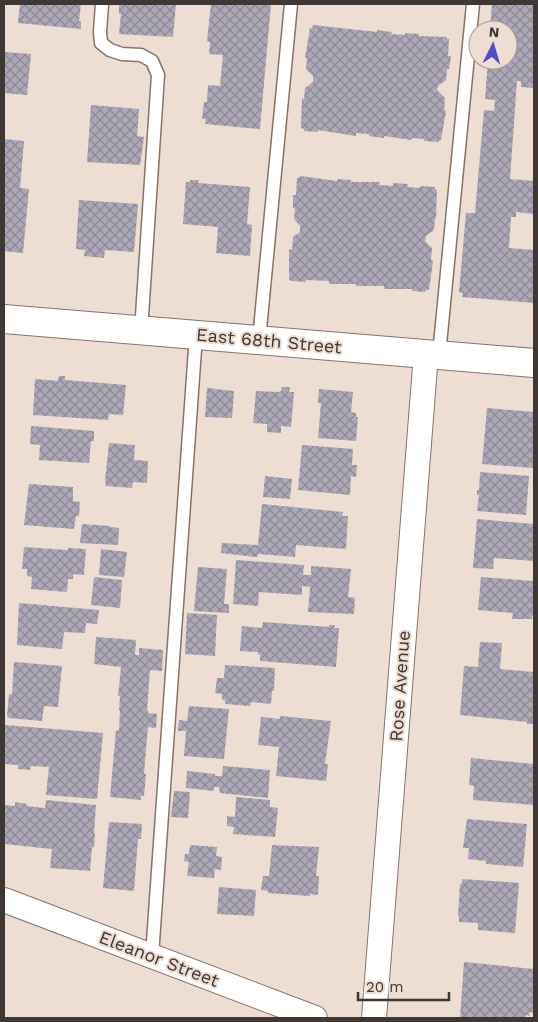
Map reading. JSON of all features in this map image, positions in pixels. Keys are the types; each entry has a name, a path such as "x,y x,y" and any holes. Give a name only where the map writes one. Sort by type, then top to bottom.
{"street":[{"name":"East 68th Street","path":"4,319 534,363"},
{"name":"Rose Avenue","path":"374,1018 433,355"},
{"name":"Eleanor Street","path":"4,900 315,1018"}],"lane":[{"path":"102,4 101,43 110,50 122,54 141,55 152,61 158,75 141,331"},
{"path":"259,340 291,4"},
{"path":"433,355 473,4"},
{"path":"152,956 196,335"}],"building":[{"path":"20,4 81,4 79,21 81,21 81,29 18,23"},
{"path":"176,4 173,37 119,34 121,14 119,14 119,5"},
{"path":"211,4 271,4 260,129 205,124 206,119 202,119 204,102 207,102 208,85 220,86 223,55 209,54 210,42 207,41"},
{"path":"492,4 534,4 534,88 521,87 521,81 517,81 510,179 534,181 534,214 516,212 516,217 511,217 509,248 534,250 534,303 462,297 463,293 459,292 466,213 475,213 484,110 494,111 495,100 485,99 487,70 518,70 518,20 491,20"},
{"path":"313,25 377,32 377,30 392,32 391,34 405,35 405,33 419,34 419,36 447,37 449,39 448,56 451,56 449,69 447,69 446,80 438,86 437,90 445,98 444,110 446,111 441,140 439,142 412,138 411,140 384,136 384,138 369,136 369,134 356,133 356,136 318,130 318,132 304,131 301,128 302,98 304,99 305,88 313,82 313,76 306,69 307,58 305,58 310,28 312,29"},
{"path":"4,52 31,54 27,95 4,93"},
{"path":"91,105 139,109 137,136 144,137 140,165 87,162"},
{"path":"4,139 24,141 20,188 29,189 23,253 4,251"},
{"path":"300,176 337,181 337,179 351,180 351,182 380,182 379,185 393,186 393,183 408,184 407,187 435,187 437,190 434,230 426,236 425,241 432,248 431,260 433,261 429,290 426,290 426,292 412,291 412,289 384,289 384,286 329,284 329,281 291,281 289,279 289,249 292,250 293,237 300,232 300,226 294,219 293,195 296,195 297,178"},
{"path":"190,180 199,180 198,183 250,187 247,224 252,225 250,256 216,253 218,227 183,224 186,182 190,182"},
{"path":"79,200 138,204 134,252 105,250 104,258 84,256 85,250 76,249"},
{"path":"59,376 65,376 65,380 126,385 123,415 109,414 108,420 33,415 35,379 58,381"},
{"path":"282,387 290,387 289,392 294,392 291,427 281,426 281,433 267,432 267,424 253,423 256,391 279,392"},
{"path":"207,388 234,391 232,418 205,417"},
{"path":"319,389 353,392 351,412 356,413 356,417 358,417 356,441 318,438 321,403 318,403"},
{"path":"487,408 534,412 534,468 482,464"},
{"path":"31,426 94,431 94,441 91,441 89,463 39,460 40,445 30,444"},
{"path":"109,443 135,445 134,460 148,461 147,483 133,482 132,488 106,486"},
{"path":"302,445 353,449 352,465 357,465 356,477 351,476 350,495 298,490"},
{"path":"480,472 529,476 526,515 477,511 479,495 477,495 477,490 479,490"},
{"path":"265,476 292,479 290,499 263,497"},
{"path":"29,484 73,487 73,501 80,502 79,516 76,516 74,529 24,525"},
{"path":"262,504 343,512 342,516 348,516 346,549 296,545 295,557 258,554 257,557 221,553 222,543 258,545"},
{"path":"477,519 534,524 534,561 494,558 493,569 473,568"},
{"path":"82,524 119,528 118,545 80,543"},
{"path":"24,547 68,550 68,548 86,549 84,575 73,574 73,579 68,579 67,592 31,589 32,577 27,576 27,569 22,569"},
{"path":"101,549 127,552 124,577 99,575"},
{"path":"236,560 304,565 303,575 311,575 311,566 351,569 348,597 355,598 354,614 308,612 310,587 302,586 302,595 259,592 258,606 233,604"},
{"path":"198,567 227,569 224,604 229,604 229,613 194,611"},
{"path":"94,577 122,580 120,608 91,605"},
{"path":"481,577 534,581 534,616 532,616 532,619 512,619 513,613 478,610"},
{"path":"19,603 99,610 97,624 86,623 85,633 64,632 62,649 17,645"},
{"path":"187,613 217,615 215,656 185,654"},
{"path":"263,622 329,627 329,625 335,625 334,628 339,628 336,667 260,661 260,654 258,655 258,652 240,651 242,626 262,628"},
{"path":"96,637 136,640 135,655 139,655 139,648 163,650 162,671 150,670 147,710 148,713 157,714 156,728 148,727 144,796 141,796 141,800 110,797 116,730 119,731 120,696 118,696 121,667 94,664"},
{"path":"480,642 502,643 500,669 534,672 534,724 460,715 464,666 478,667"},
{"path":"14,662 62,666 58,707 44,706 42,721 9,718 7,716 9,694 12,694"},
{"path":"225,665 275,668 274,691 272,691 271,704 251,702 250,706 225,704 225,700 222,700 222,694 215,693 217,678 224,678"},
{"path":"189,706 229,709 224,759 184,756 186,731 178,731 179,720 187,721"},
{"path":"280,716 331,721 325,764 328,764 326,781 276,776 279,747 258,745 261,717 280,719"},
{"path":"5,725 103,733 97,799 46,795 49,767 31,766 30,770 18,769 18,765 4,764"},
{"path":"471,758 534,764 534,805 473,800 474,786 469,785"},
{"path":"223,766 270,770 268,798 220,793 219,787 214,787 214,791 186,788 187,771 222,776"},
{"path":"174,791 190,792 188,818 171,817"},
{"path":"236,797 270,800 270,807 278,808 275,837 233,834 234,827 227,826 227,816 235,817"},
{"path":"46,800 96,805 94,847 92,847 90,871 50,868 52,849 4,844 4,805 15,806 15,802 27,804 26,806 45,808"},
{"path":"467,819 527,824 523,867 486,864 486,861 468,859 469,848 463,848"},
{"path":"109,822 142,824 141,839 138,839 134,891 103,888"},
{"path":"190,845 217,847 216,856 222,857 221,870 215,869 214,878 187,876 189,862 184,861 185,854 189,854"},
{"path":"272,845 319,847 316,876 319,876 318,895 268,893 268,891 261,890 263,876 269,876"},
{"path":"462,879 519,883 515,933 478,930 478,923 459,922 460,884 462,884"},
{"path":"219,887 256,890 254,916 217,914"},
{"path":"464,962 534,969 534,1013 529,1012 530,1016 525,1015 525,1018 460,1018"}]}
